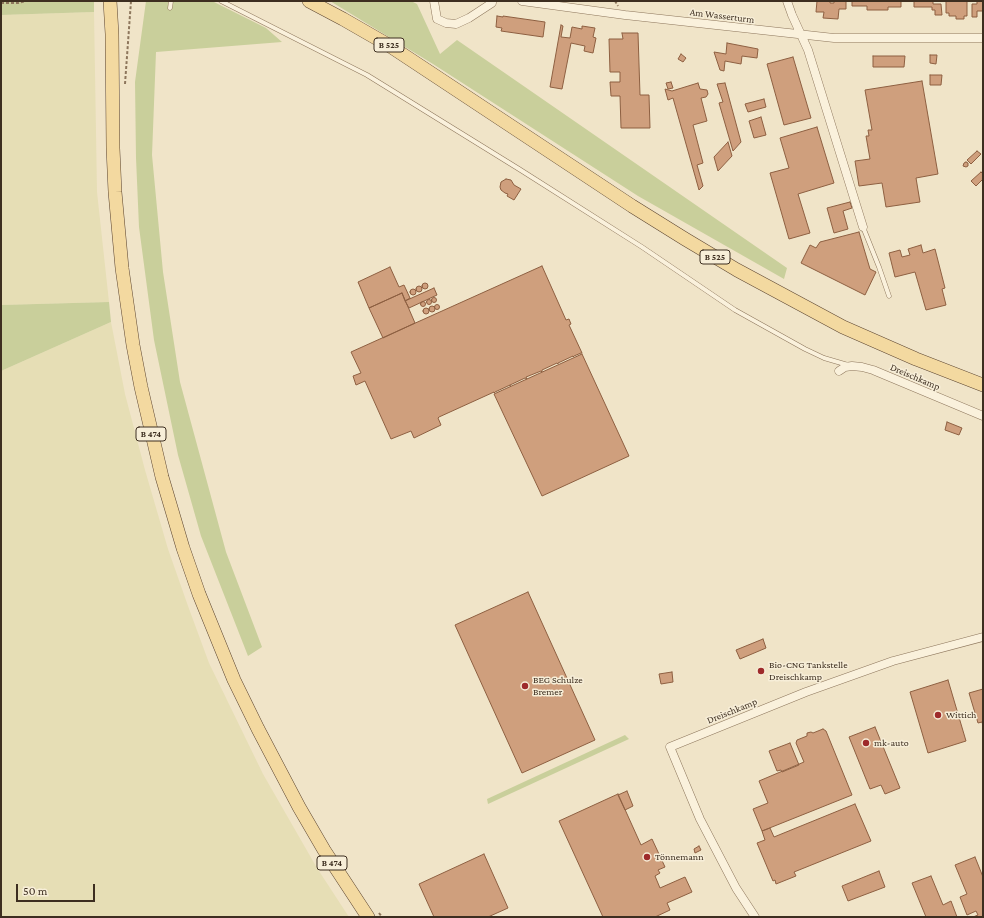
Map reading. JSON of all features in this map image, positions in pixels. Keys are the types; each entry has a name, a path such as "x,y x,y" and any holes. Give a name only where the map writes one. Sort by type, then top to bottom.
{"main road":[{"name":"B 474","path":"110,1 112,34 113,148 115,192 122,268 133,345 141,387 162,477 183,548 199,594 238,687 258,729 299,807 324,850 373,914"},
{"name":"B 474","path":"112,34 118,1"},
{"name":"B 525","path":"309,1 390,46 685,240 737,270 843,327 916,359 983,385"}],"street":[{"path":"434,1 437,19 446,23 456,24 469,18 492,3 492,1"},
{"name":"Am Wasserturm","path":"522,1 834,38 983,38"},
{"path":"788,1 792,15 808,50 863,227"},
{"path":"839,371 845,367 852,366"},
{"name":"Dreischkamp","path":"852,366 873,370 983,416"},
{"name":"Dreischkamp","path":"755,917 736,888 700,819 670,747 806,692 893,661 983,637"}],"lane":[{"path":"170,8 172,1"},
{"path":"221,1 373,79 642,247 735,310 824,358 852,366"},
{"path":"863,227 889,296"}],"path":[{"path":"1,3 18,3 26,1"},
{"path":"125,84 131,1"},
{"path":"373,914 382,917"}],"shaded area":[{"path":"94,12 97,192 109,302 1,305 1,15"},
{"path":"111,322 125,394 145,470 168,549 209,663 263,774 317,868 349,917 1,917 1,371"}],"green space":[{"path":"1,1 94,1 94,12 1,15"},
{"path":"146,1 169,1 168,8 172,9 173,1 212,1 266,28 282,42 156,52 152,155 163,272 180,382 226,552 262,647 248,656 201,536 178,455 154,340 139,227 136,158 135,82"},
{"path":"330,1 411,1 417,4 440,54 457,40 787,268 784,279 638,196 433,64"},
{"path":"109,302 111,322 1,371 1,305"},
{"path":"625,735 629,739 488,804 487,799"}],"building":[{"path":"817,1 830,1 830,3 834,3 834,1 846,1 846,9 839,9 838,19 823,18 824,12 816,12"},
{"path":"852,1 901,1 901,7 888,7 888,10 867,10 867,6 852,6"},
{"path":"914,1 933,1 933,4 941,4 942,15 935,15 935,10 932,10 932,7 914,7"},
{"path":"946,1 967,1 967,16 964,16 964,19 956,19 956,16 949,16 949,13 946,13"},
{"path":"977,1 983,1 983,11 977,11 977,17 972,17 972,4 977,4"},
{"path":"497,16 545,22 543,37 501,31 502,28 496,27"},
{"path":"561,25 563,26 561,37 570,38 572,27 582,29 582,26 595,28 593,37 596,38 593,53 584,51 585,46 571,43 562,89 550,87"},
{"path":"622,33 638,33 640,95 649,95 650,128 621,128 620,96 611,96 610,82 620,82 620,72 610,72 609,39 623,39"},
{"path":"727,43 758,49 757,58 742,56 741,64 725,61 724,71 720,70 714,52 726,54"},
{"path":"681,54 686,58 683,62 678,59"},
{"path":"930,55 937,55 936,64 930,63"},
{"path":"873,56 905,56 904,67 873,67"},
{"path":"793,57 811,118 784,125 767,64"},
{"path":"930,75 942,75 941,85 930,85"},
{"path":"922,81 938,174 916,178 920,202 886,207 882,183 859,186 855,161 870,159 866,136 869,136 868,130 872,130 865,90"},
{"path":"671,82 673,88 668,89 666,83"},
{"path":"698,83 700,89 707,90 708,94 706,97 701,98 707,121 693,125 703,163 697,165 703,186 699,190 673,98 668,100 665,89 672,91"},
{"path":"725,83 741,142 733,151 719,103 723,102 717,84"},
{"path":"764,99 766,107 748,112 745,104"},
{"path":"761,117 766,135 754,138 749,121"},
{"path":"817,127 834,183 798,194 810,233 789,239 770,173 789,168 780,138"},
{"path":"728,142 732,156 718,171 714,157"},
{"path":"977,151 981,154 971,164 967,160"},
{"path":"964,163 968,163 968,166 963,166"},
{"path":"981,172 983,174 983,179 976,186 971,181"},
{"path":"506,179 511,180 514,185 521,189 514,200 501,190 501,182"},
{"path":"850,202 852,208 843,211 848,229 834,233 827,208"},
{"path":"859,232 870,269 876,272 865,295 801,263 810,245 816,248 820,242"},
{"path":"921,245 923,253 935,249 945,288 942,289 946,305 926,310 915,272 895,277 889,253 900,250 902,257 910,255 908,249"},
{"path":"542,266 566,320 569,319 571,324 569,325 582,353 542,370 542,372 541,371 526,377 527,379 525,378 439,417 438,418 441,425 414,438 411,431 391,439 365,381 356,385 353,376 361,373 351,352"},
{"path":"390,267 399,287 404,285 410,298 405,301 402,293 369,308 358,282"},
{"path":"425,283 428,286 425,289 422,286"},
{"path":"419,286 422,289 419,292 416,289"},
{"path":"434,288 437,295 409,308 405,301"},
{"path":"413,289 416,292 413,295 410,292"},
{"path":"402,293 415,323 383,338 369,308"},
{"path":"434,297 437,300 434,303 431,300"},
{"path":"429,299 432,302 429,305 426,302"},
{"path":"423,301 426,304 423,307 420,304"},
{"path":"437,304 440,307 437,310 434,307"},
{"path":"432,306 435,309 432,312 429,309"},
{"path":"426,308 429,311 426,314 423,311"},
{"path":"582,354 629,456 542,496 494,394"},
{"path":"947,422 962,428 959,435 945,430"},
{"path":"528,592 595,740 522,773 455,625"},
{"path":"763,639 766,648 740,659 736,650"},
{"path":"672,672 673,682 661,684 659,674"},
{"path":"948,680 966,741 928,753 910,692"},
{"path":"983,689 983,726 982,722 978,723 969,693"},
{"path":"875,727 900,788 885,794 881,785 870,789 849,737"},
{"path":"823,729 826,731 852,795 762,831 753,809 768,803 759,781 804,762 796,743 797,740 807,736 807,733 813,733"},
{"path":"790,743 799,765 782,772 781,770 777,771 769,751"},
{"path":"627,791 633,806 625,810 618,795"},
{"path":"618,794 641,845 652,839 665,867 658,870 660,873 655,876 660,888 685,877 692,892 667,903 670,910 655,917 603,917 559,821"},
{"path":"855,804 871,841 794,872 796,876 776,884 775,880 773,881 757,843 765,840 762,831 770,828 774,837"},
{"path":"699,846 701,850 695,853 694,849"},
{"path":"484,854 508,908 488,917 434,917 419,884"},
{"path":"975,857 983,877 983,917 973,917 978,915 976,911 967,915 960,897 967,894 955,865"},
{"path":"879,871 885,887 848,901 842,886"},
{"path":"931,876 943,905 951,901 957,917 926,917 912,883"}],"place":[{"name":"Bio-CNG Tankstelle Dreischkamp","path":"761,671"},
{"name":"BEG Schulze Bremer","path":"525,686"},
{"name":"Wittich","path":"938,715"},
{"name":"mk-auto","path":"866,743"},
{"name":"Tönnemann","path":"647,857"}]}
